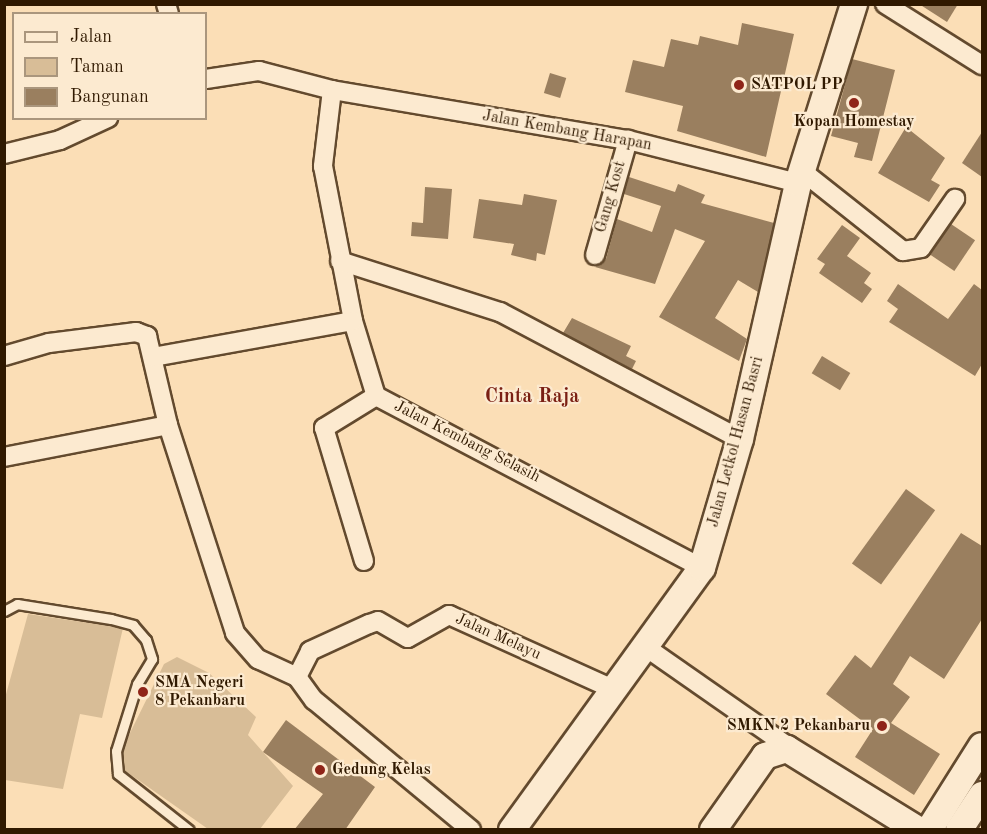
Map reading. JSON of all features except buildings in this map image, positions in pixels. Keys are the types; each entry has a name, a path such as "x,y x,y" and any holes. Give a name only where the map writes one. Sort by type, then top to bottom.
{"street":[{"name":"Jalan Letkol Hasan Basri","path":"512,830 617,691 702,568 740,439 800,177 854,4"},
{"path":"885,4 982,65"},
{"name":"Jalan Kembang Harapan","path":"207,79 259,71 332,90 628,140 800,177"},
{"path":"332,90 322,166 353,321 376,396"},
{"path":"4,154 60,140 104,120"},
{"name":"Gang Kost","path":"595,255 628,140"},
{"path":"800,177 903,251 921,248 955,199"},
{"path":"340,261 500,312 740,439"},
{"path":"153,357 353,321"},
{"path":"4,356 49,343 136,332 147,336 168,424 235,633 258,659 297,677 314,700 471,830"},
{"name":"Jalan Kembang Selasih","path":"364,561 324,428 376,396 702,568"},
{"path":"4,457 168,424"},
{"name":"Jalan Melayu","path":"297,677 310,651 369,624 391,626 408,638 449,615 617,691"},
{"path":"647,648 906,825"},
{"path":"929,830 982,746"},
{"path":"713,830 765,756 796,752"},
{"path":"960,830 982,795"}],"lane":[{"path":"4,611 17,604 111,619 132,625 146,640 152,659 137,684 116,751 118,774 189,830"}],"green space":[{"path":"28,614 123,628 102,718 80,714 63,789 5,780 5,698"},
{"path":"177,657 209,673 256,717 248,735 293,786 260,829 208,829 124,770 121,757 128,737 164,664"}],"place":[{"name":"SATPOL PP","path":"739,85"},
{"name":"Kopan Homestay","path":"854,103"},
{"name":"SMA Negeri 8 Pekanbaru","path":"143,692"},
{"name":"SMKN 2 Pekanbaru","path":"882,726"},
{"name":"Gedung Kelas","path":"320,770"}],"district":[{"name":"Cinta Raja","path":"532,397"}]}
